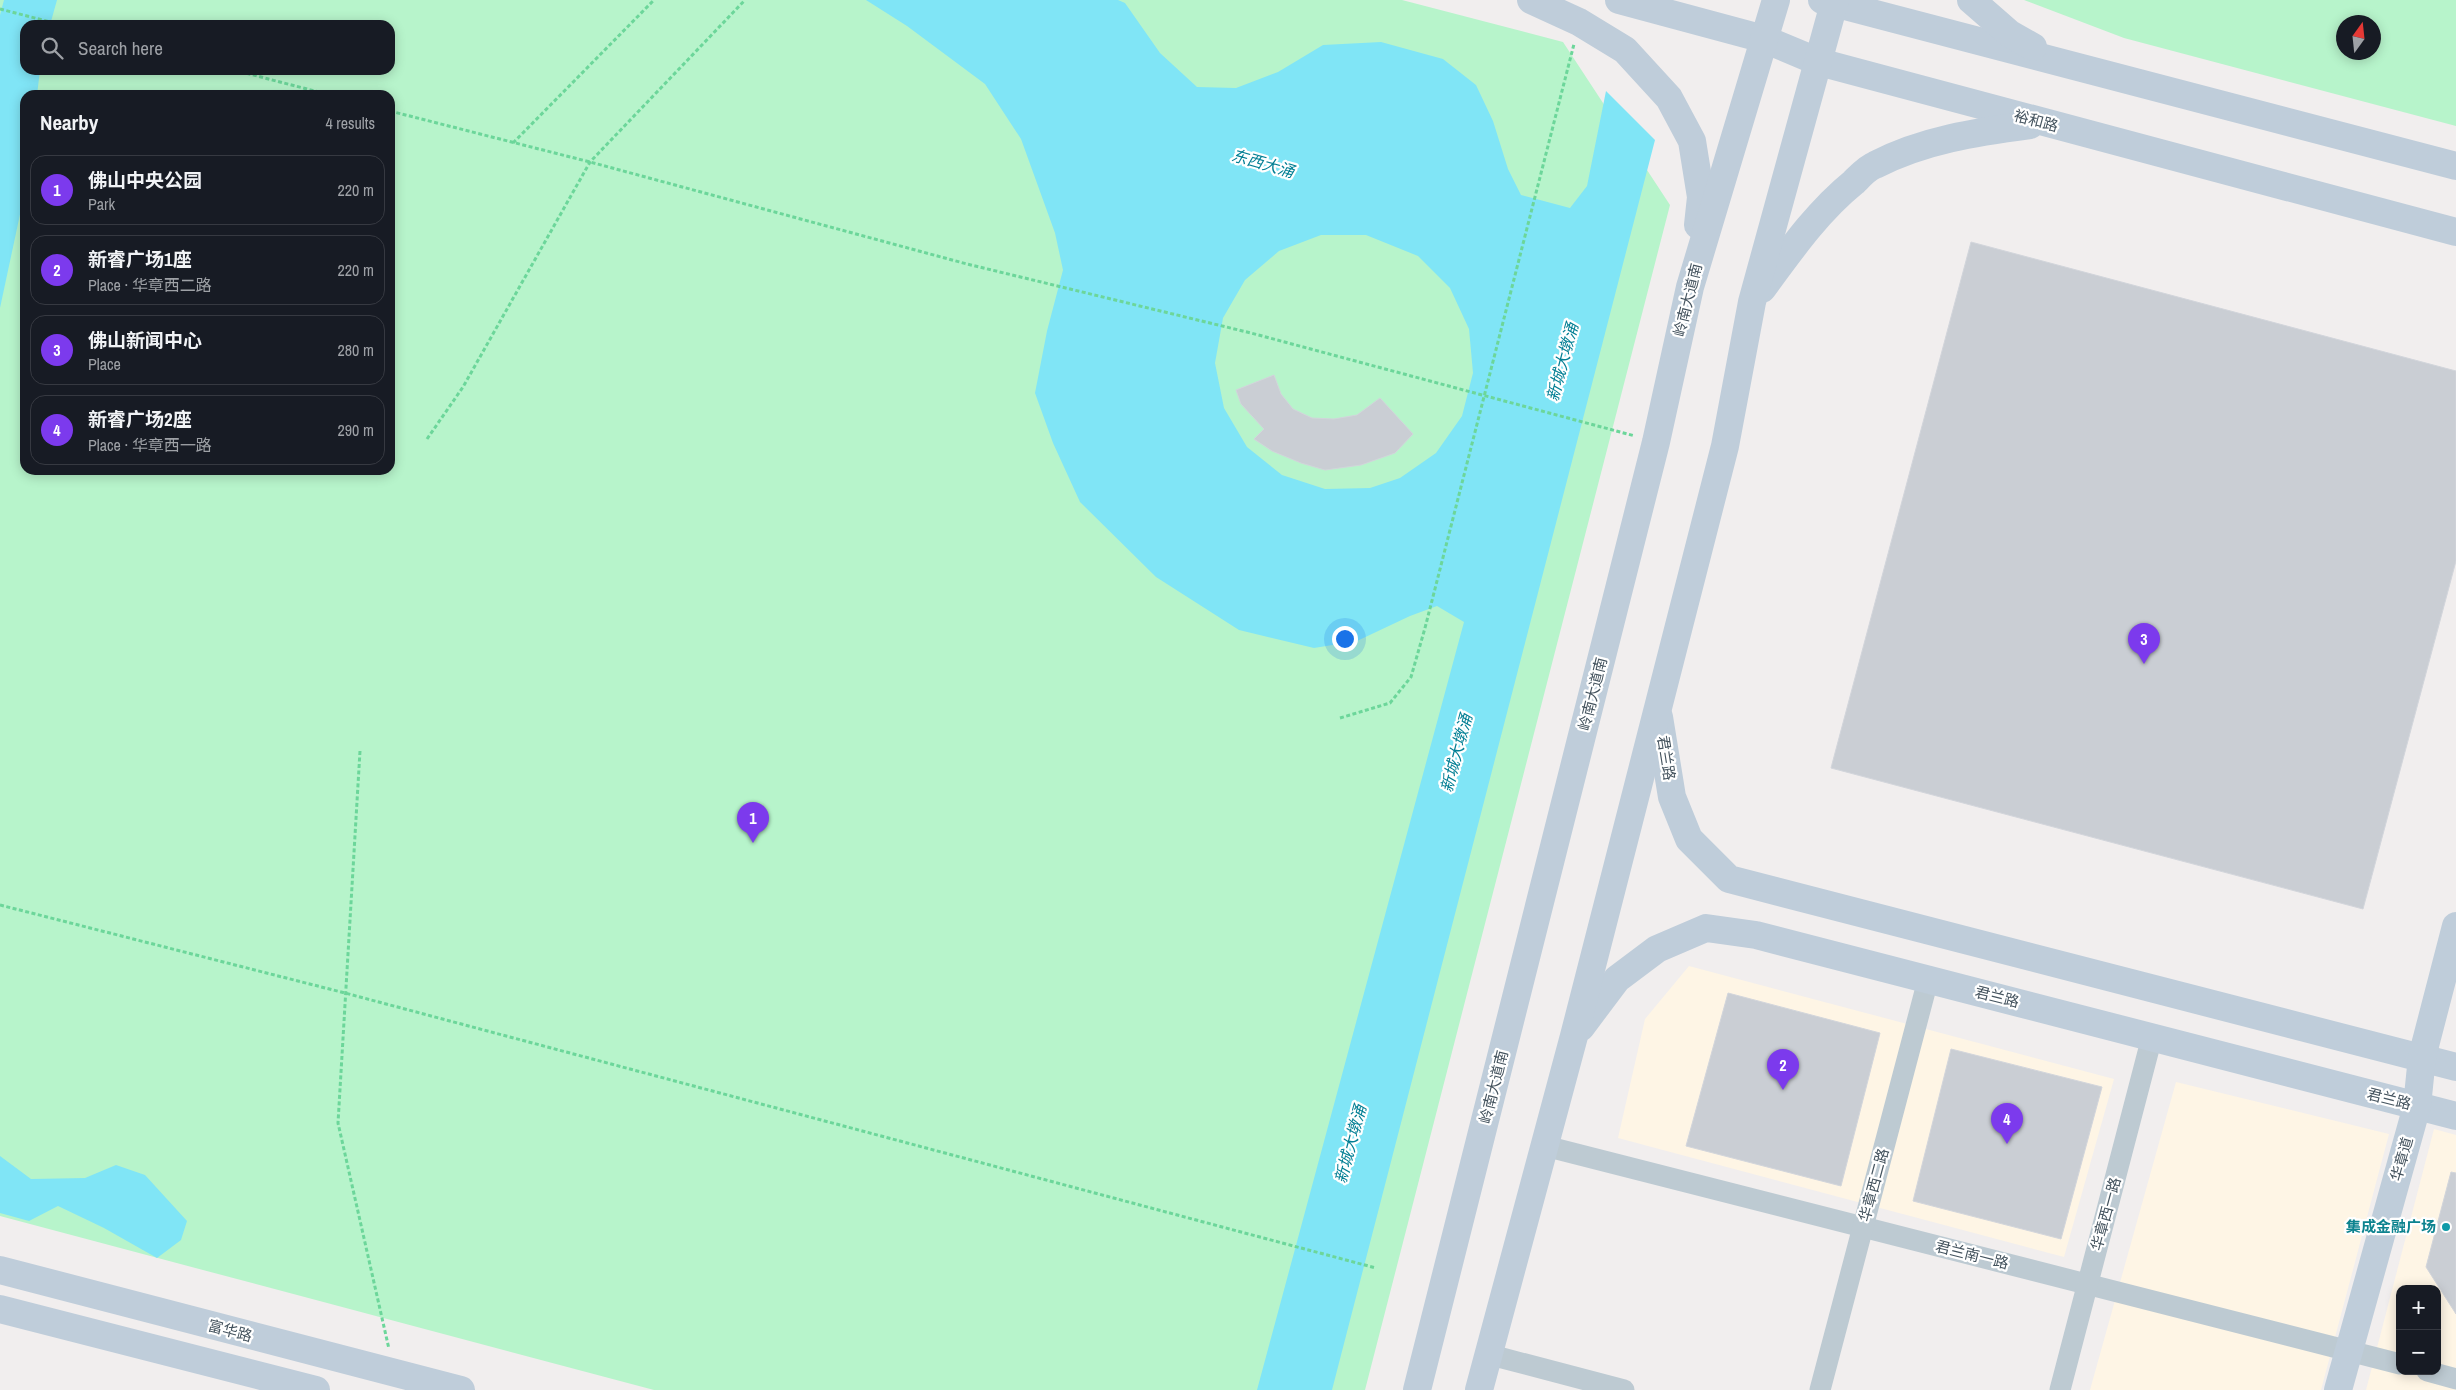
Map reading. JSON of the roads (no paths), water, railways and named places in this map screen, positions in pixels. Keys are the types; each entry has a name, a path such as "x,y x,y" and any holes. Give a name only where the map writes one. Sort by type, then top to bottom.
{"main road":[{"path":"1531,0 1579,22 1625,50 1670,98 1692,141 1701,196 1690,287"},
{"name":"裕和路","path":"1619,0 1764,39 1819,62 2044,124 2456,232"},
{"name":"岭南大道南","path":"1417,1390 1656,442 1690,287 1776,0"},
{"path":"1971,0 2010,34 2061,62"},
{"path":"1479,1390 1574,1036 1725,446 1752,302 1819,62 1830,1 2456,166"},
{"path":"1752,302 1802,235 1836,196 1873,165 1930,144 1965,134 2044,124"},
{"name":"君兰路","path":"1657,706 1672,797 1689,839 1729,879 2456,1067"},
{"name":"华章道","path":"2338,1390 2417,1106 2422,1057 2456,926"},
{"name":"君兰路","path":"1574,1036 1617,978 1657,949 1706,928 1756,935 2456,1116"},
{"name":"富华路","path":"0,1270 461,1390"},
{"path":"0,1309 316,1390"}],"street":[{"name":"华章西二路","path":"1820,1390 1928,980"},
{"name":"华章西一路","path":"2060,1390 2152,1037"},
{"name":"君兰南一路","path":"1545,1146 2396,1363"},
{"path":"1488,1354 1624,1390"},
{"path":"2441,1375 2456,1379"}],"water":[{"path":"4,0 57,0 51,20 20,20 20,75 39,75 38,90 20,90 20,214 0,308 0,15"},
{"path":"866,0 1118,0 1125,3 1160,53 1197,87 1236,88 1278,72 1323,45 1381,42 1443,59 1476,85 1493,121 1508,169 1521,195 1570,208 1587,186 1606,91 1655,140 1332,1390 1257,1390 1464,622 1437,606 1410,616 1357,641 1314,648 1239,630 1156,577 1080,502 1053,443 1035,393 1047,331 1063,270 1055,233 1021,139 985,84 907,26","holes":["1321,235 1366,235 1418,256 1450,288 1469,329 1473,373 1462,416 1436,453 1400,478 1370,488 1325,489 1282,475 1247,447 1224,408 1215,363 1223,318 1245,280 1279,251"]},
{"path":"0,1156 31,1179 85,1178 116,1165 145,1175 187,1221 181,1240 157,1258 104,1228 58,1206 29,1221 0,1213"}],"place":[{"name":"佛山新闻中心","path":"2144,664"},
{"name":"佛山中央公园","path":"753,843"},
{"name":"新睿广场1座","path":"1783,1090"},
{"name":"新睿广场2座","path":"2007,1144"},
{"name":"集成金融广场","path":"2446,1227"}],"water label":[{"name":"东西大涌","path":"1263,163"},
{"name":"新城大墩涌","path":"1562,362"},
{"name":"新城大墩涌","path":"1456,753"},
{"name":"新城大墩涌","path":"1350,1144"}]}
